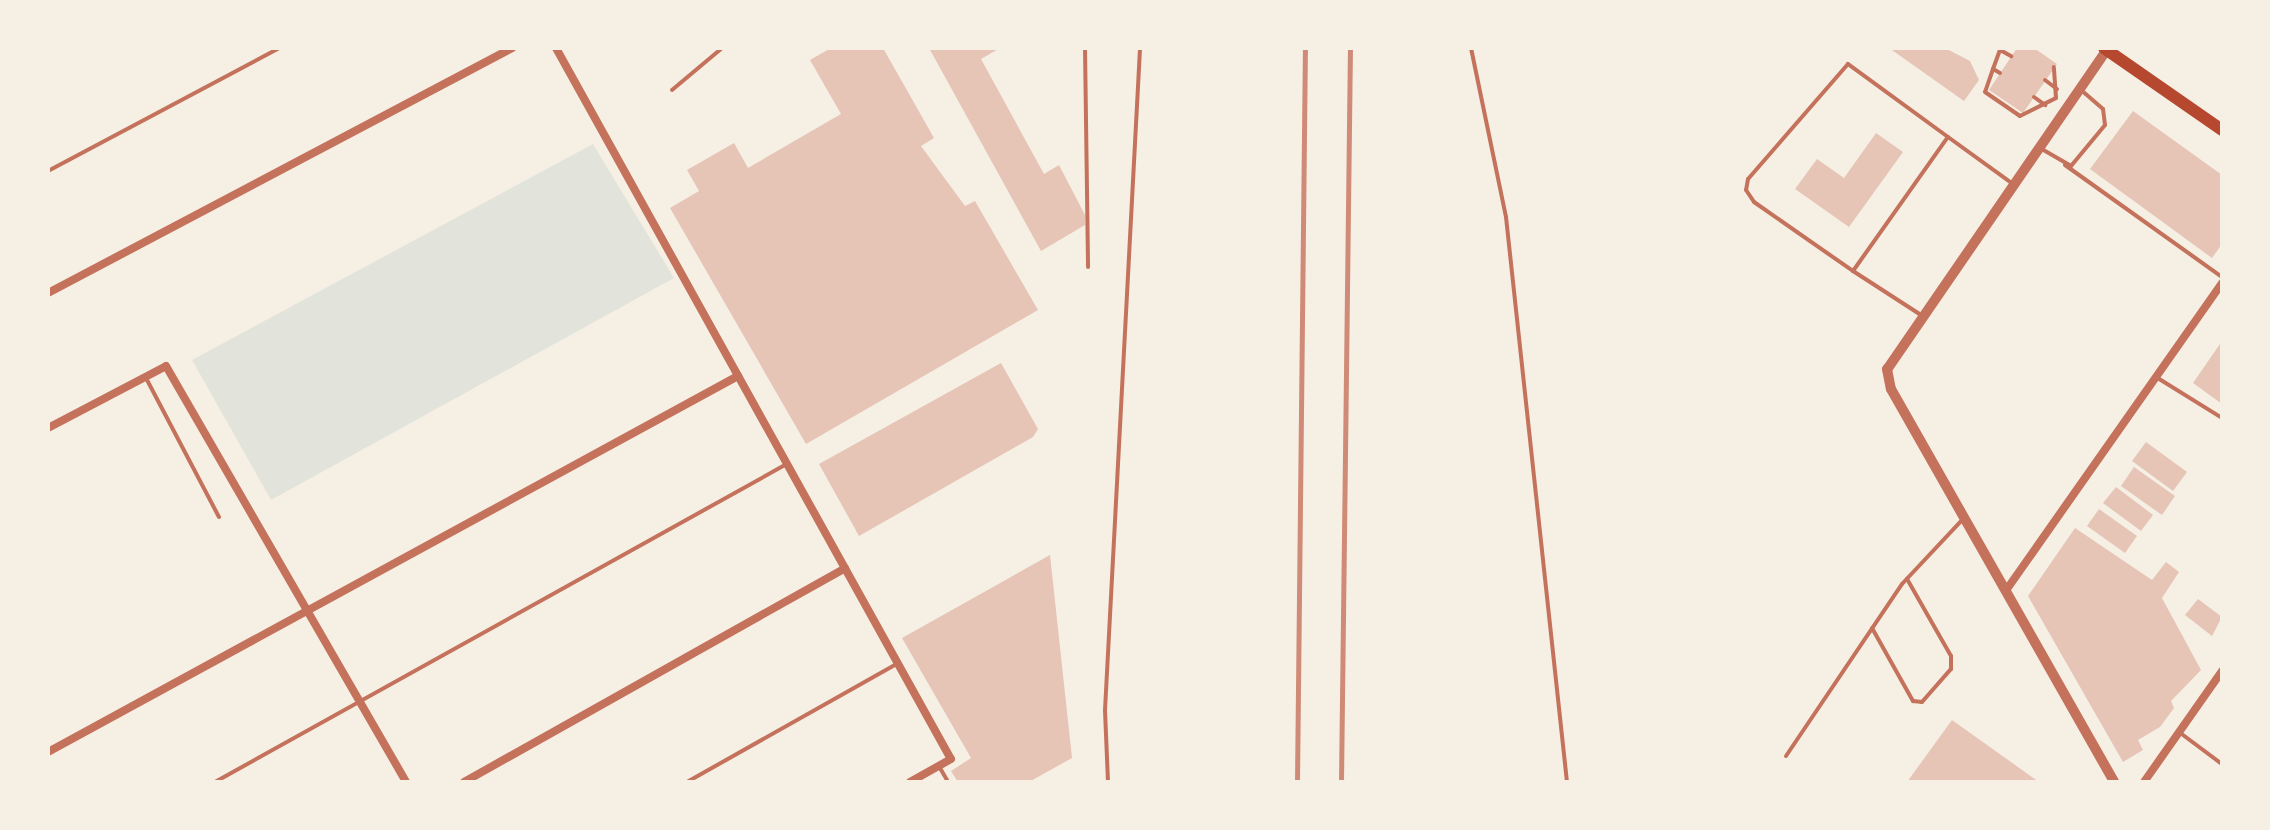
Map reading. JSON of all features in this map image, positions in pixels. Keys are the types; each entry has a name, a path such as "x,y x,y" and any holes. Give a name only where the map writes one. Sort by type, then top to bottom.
{"main road":[{"path":"2106,49 2222,130"}],"street":[{"path":"48,293 512,48"},
{"path":"556,48 951,759 910,782"},
{"path":"2106,49 1888,363 1887,374 2114,782"},
{"path":"2007,589 2222,280"},
{"path":"48,428 166,366 406,782"},
{"path":"48,752 738,376"},
{"path":"464,782 845,568"},
{"path":"2144,782 2222,671"}],"lane":[{"path":"48,171 279,48"},
{"path":"672,90 722,48"},
{"path":"1085,48 1088,267"},
{"path":"1108,782 1105,710 1140,48"},
{"path":"1471,48 1506,217 1567,782"},
{"path":"1998,49 2007,48"},
{"path":"1998,49 2011,56"},
{"path":"1998,49 1985,92 2020,116 2056,98"},
{"path":"1921,316 1754,202 1746,190 1748,179 1848,64 2013,184"},
{"path":"2054,67 2056,98"},
{"path":"1993,69 2000,73"},
{"path":"2045,80 2057,89"},
{"path":"2065,165 2079,161 2105,125 2103,109 2079,89"},
{"path":"2034,97 2045,105"},
{"path":"2056,98 2067,106"},
{"path":"1853,271 1948,137"},
{"path":"2039,147 2222,280"},
{"path":"145,376 219,517"},
{"path":"2156,377 2222,418"},
{"path":"215,782 787,464"},
{"path":"1786,756 1907,579 1966,517"},
{"path":"1872,628 1913,701 1922,702 1951,669 1951,656 1907,579"},
{"path":"687,782 898,663"},
{"path":"2179,732 2222,764"},
{"path":"939,766 948,782"}],"shaded area":[{"path":"593,144 674,278 271,500 192,360"}],"building":[{"path":"831,48 883,48 934,138 921,146 965,206 975,201 1038,310 806,444 670,208 699,191 687,170 734,143 748,168 841,114 810,60"},
{"path":"929,48 1000,48 981,59 1044,174 1059,165 1085,215 1085,225 1041,251"},
{"path":"1889,48 1945,48 1970,61 1979,80 1964,101"},
{"path":"2017,48 2034,48 2057,64 2023,113 1989,90"},
{"path":"2133,111 2222,175 2222,244 2212,258 2090,169"},
{"path":"1876,133 1903,152 1849,227 1795,189 1817,159 1844,178"},
{"path":"2222,341 2222,404 2193,383"},
{"path":"1001,363 1038,429 1033,437 859,536 819,464"},
{"path":"2146,442 2187,472 2173,491 2132,461"},
{"path":"2134,467 2175,496 2162,515 2121,486"},
{"path":"2116,487 2153,515 2141,531 2103,503"},
{"path":"2099,509 2137,536 2125,553 2087,526"},
{"path":"2075,528 2152,580 2166,562 2179,572 2162,598 2201,670 2171,701 2174,708 2160,727 2138,740 2143,750 2123,762 2028,596"},
{"path":"1050,555 1072,758 1029,782 958,782 951,771 971,758 902,638"},
{"path":"2198,599 2222,617 2212,636 2185,615"},
{"path":"1952,720 2039,782 1907,782"}],"railway":[{"path":"1297,782 1305,48"},
{"path":"1341,782 1350,48"}]}
